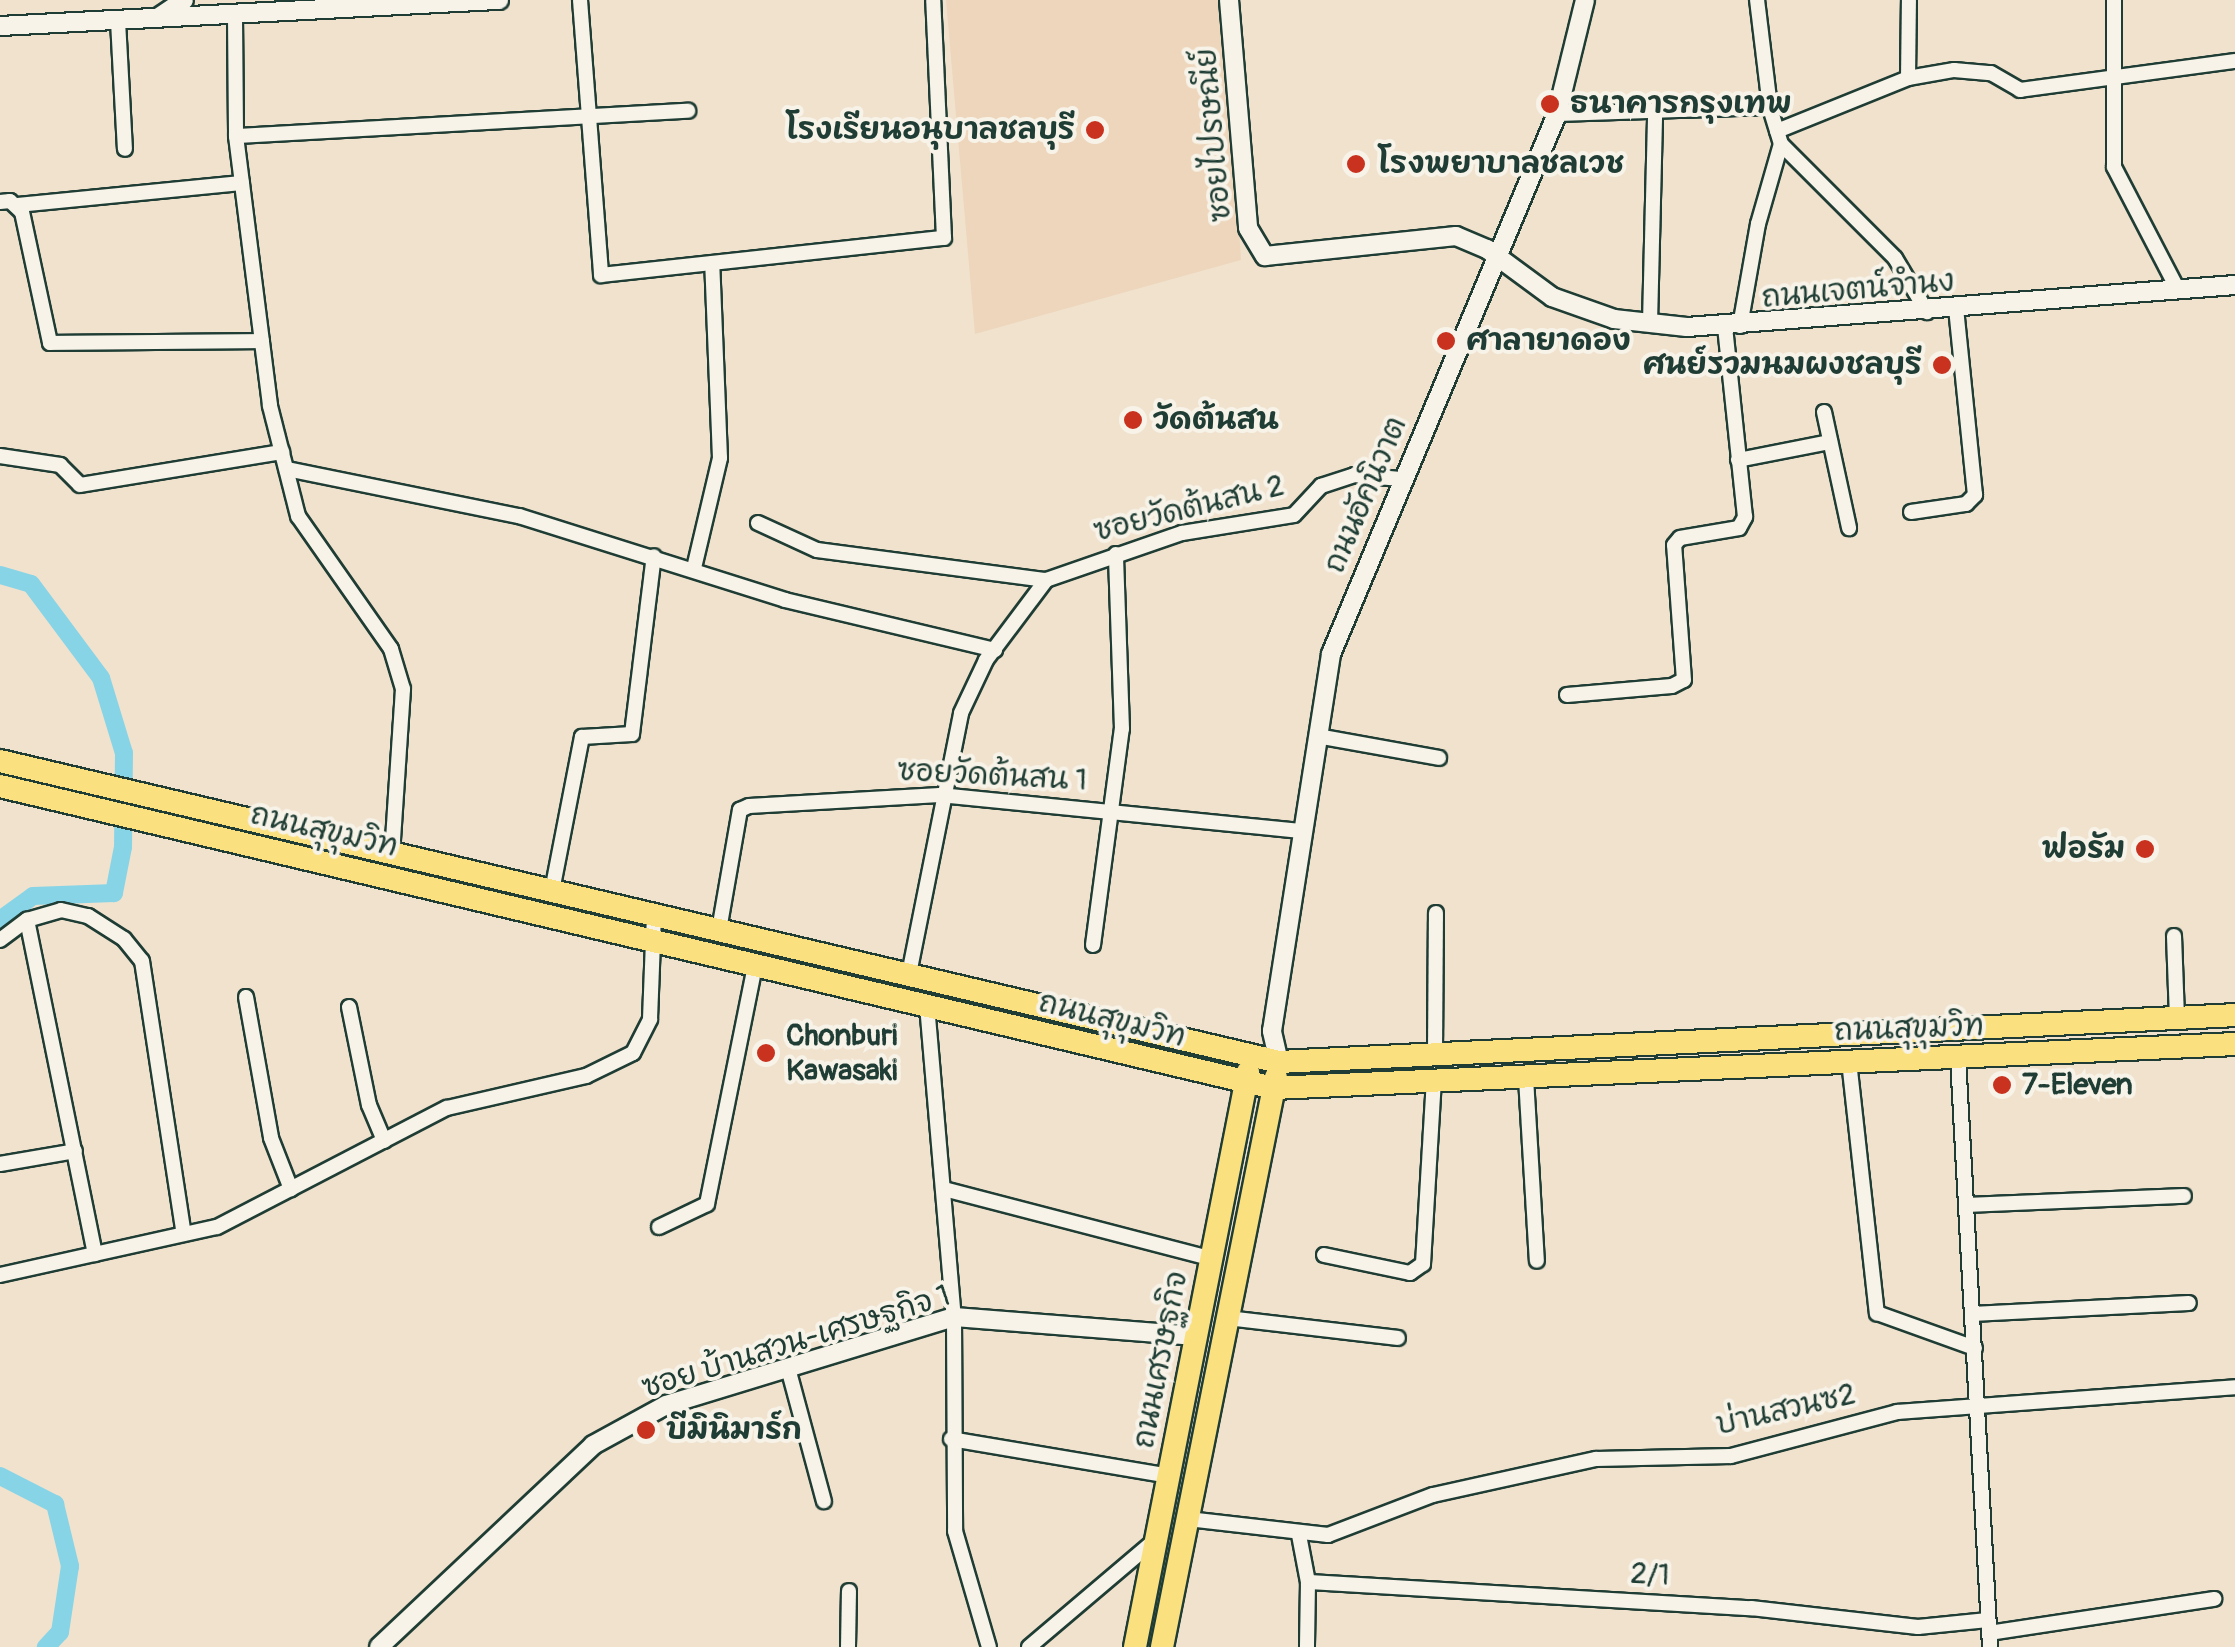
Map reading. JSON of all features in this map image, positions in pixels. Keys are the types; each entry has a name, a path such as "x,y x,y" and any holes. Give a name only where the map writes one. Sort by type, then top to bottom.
{"main road":[{"name":"ถนนสุขุมวิท","path":"0,762 1279,1062 2235,1015"},
{"name":"ถนนสุขุมวิท","path":"0,786 1274,1088 2235,1044"},
{"name":"ถนนเศรษฐกิจ","path":"1135,1647 1252,1058"},
{"name":"ถนนเศรษฐกิจ","path":"1162,1647 1279,1062"}],"street":[{"path":"155,20 184,0"},
{"path":"261,0 308,11"},
{"path":"0,26 155,20 234,8 308,11 499,0"},
{"path":"580,0 601,275 944,238 933,0"},
{"name":"ซอยไปรษณีย์","path":"1229,0 1254,247 1265,256 1310,254 1456,236 1501,259"},
{"name":"ถนนอัคนิวาต","path":"1279,1062 1272,1031 1331,654 1401,479 1501,259 1558,114 1585,0"},
{"path":"1756,0 1770,107 1779,137 1895,258 1927,312"},
{"path":"1908,78 1909,0"},
{"path":"2114,0 2114,167 2178,290"},
{"path":"234,8 236,136 262,341 282,452 298,516 391,649 403,689 392,853"},
{"path":"118,21 125,149"},
{"path":"1779,137 1908,78 1975,70 2020,90 2235,61"},
{"path":"1558,114 1770,107"},
{"path":"236,136 688,111"},
{"path":"1650,323 1656,111"},
{"path":"1568,695 1672,686 1684,680 1674,544 1744,524 1732,326 1779,137"},
{"path":"0,202 18,204 242,183"},
{"path":"18,204 50,343 262,341"},
{"name":"ถนนเจตน์จำนง","path":"1501,259 1552,297 1614,320 1732,326 2235,285"},
{"path":"694,568 720,458 712,263"},
{"path":"1911,512 1966,504 1975,495 1956,309"},
{"path":"1824,412 1849,528"},
{"path":"1738,460 1830,442"},
{"path":"0,456 60,464 80,485 282,452"},
{"path":"287,469 519,516 694,568 785,600 995,650"},
{"name":"ซอยวัดต้นสน 2","path":"1046,580 1182,532 1294,516 1321,486 1354,475 1401,479"},
{"path":"758,523 817,550 1046,580 995,650 960,713 940,795 909,974"},
{"path":"1093,945 1122,728 1116,554"},
{"path":"552,891 582,738 632,734 654,556"},
{"path":"1317,736 1439,758"},
{"name":"ซอยวัดต้นสน 1","path":"719,930 740,810 940,795 1302,831"},
{"path":"0,940 49,909 88,916 142,961 184,1234"},
{"path":"1435,1052 1436,913"},
{"path":"0,1276 216,1227 448,1108 586,1076 633,1053 650,1018 654,914"},
{"path":"27,920 96,1254"},
{"path":"2174,936 2177,1017"},
{"path":"659,1228 707,1204 755,965"},
{"path":"246,997 271,1138 291,1189"},
{"path":"927,1006 954,1317 951,1439 955,1531 989,1647"},
{"path":"349,1007 368,1104 384,1141"},
{"name":"ถนนอัคนิวาต","path":"1252,1058 1272,1031"},
{"path":"1958,1058 1989,1633"},
{"path":"1849,1060 1877,1313 1975,1348"},
{"path":"1526,1078 1537,1261"},
{"path":"1324,1255 1410,1273 1423,1264 1434,1081"},
{"path":"0,1164 75,1152"},
{"path":"944,1189 1212,1259"},
{"path":"1967,1205 2184,1196"},
{"path":"1972,1314 2189,1304"},
{"name":"ซอย บ้านสวน-เศรษฐกิจ 1","path":"379,1647 593,1444 666,1405 954,1317 1196,1336"},
{"path":"1228,1318 1398,1338"},
{"path":"788,1368 824,1500"},
{"name":"บ่านสวนซ2","path":"1188,1520 1299,1535 1328,1535 1432,1496 1596,1458 1732,1456 1897,1412 2235,1387"},
{"path":"951,1439 1168,1476"},
{"path":"1299,1535 1308,1582 1307,1647"},
{"path":"1029,1647 1156,1540"},
{"name":"2/1","path":"1308,1582 1751,1608 1989,1633 2214,1598"},
{"path":"848,1591 848,1647"}],"shaded area":[{"name":"โรงเรียนอนุบาลชลบุรี","path":"946,0 1225,0 1241,260 975,334"}],"waterway":[{"path":"0,575 31,584 101,678 124,753 123,847 114,893 33,896 0,920"},
{"path":"0,1476 55,1504 70,1566 60,1632 46,1647"}],"place":[{"name":"ธนาคารกรุงเทพ","path":"1550,104"},
{"name":"โรงเรียนอนุบาลชลบุรี","path":"1095,130"},
{"name":"โรงพยาบาลชลเวช","path":"1356,164"},
{"name":"ศาลายาดอง","path":"1446,341"},
{"name":"ศนย์รวมนมผงชลบุรี","path":"1942,365"},
{"name":"วัดต้นสน","path":"1133,420"},
{"name":"ฟอรัม","path":"2145,849"},
{"name":"Chonburi Kawasaki","path":"766,1053"},
{"name":"7-Eleven","path":"2002,1085"},
{"name":"บีมินิมาร์ก","path":"646,1430"}]}
